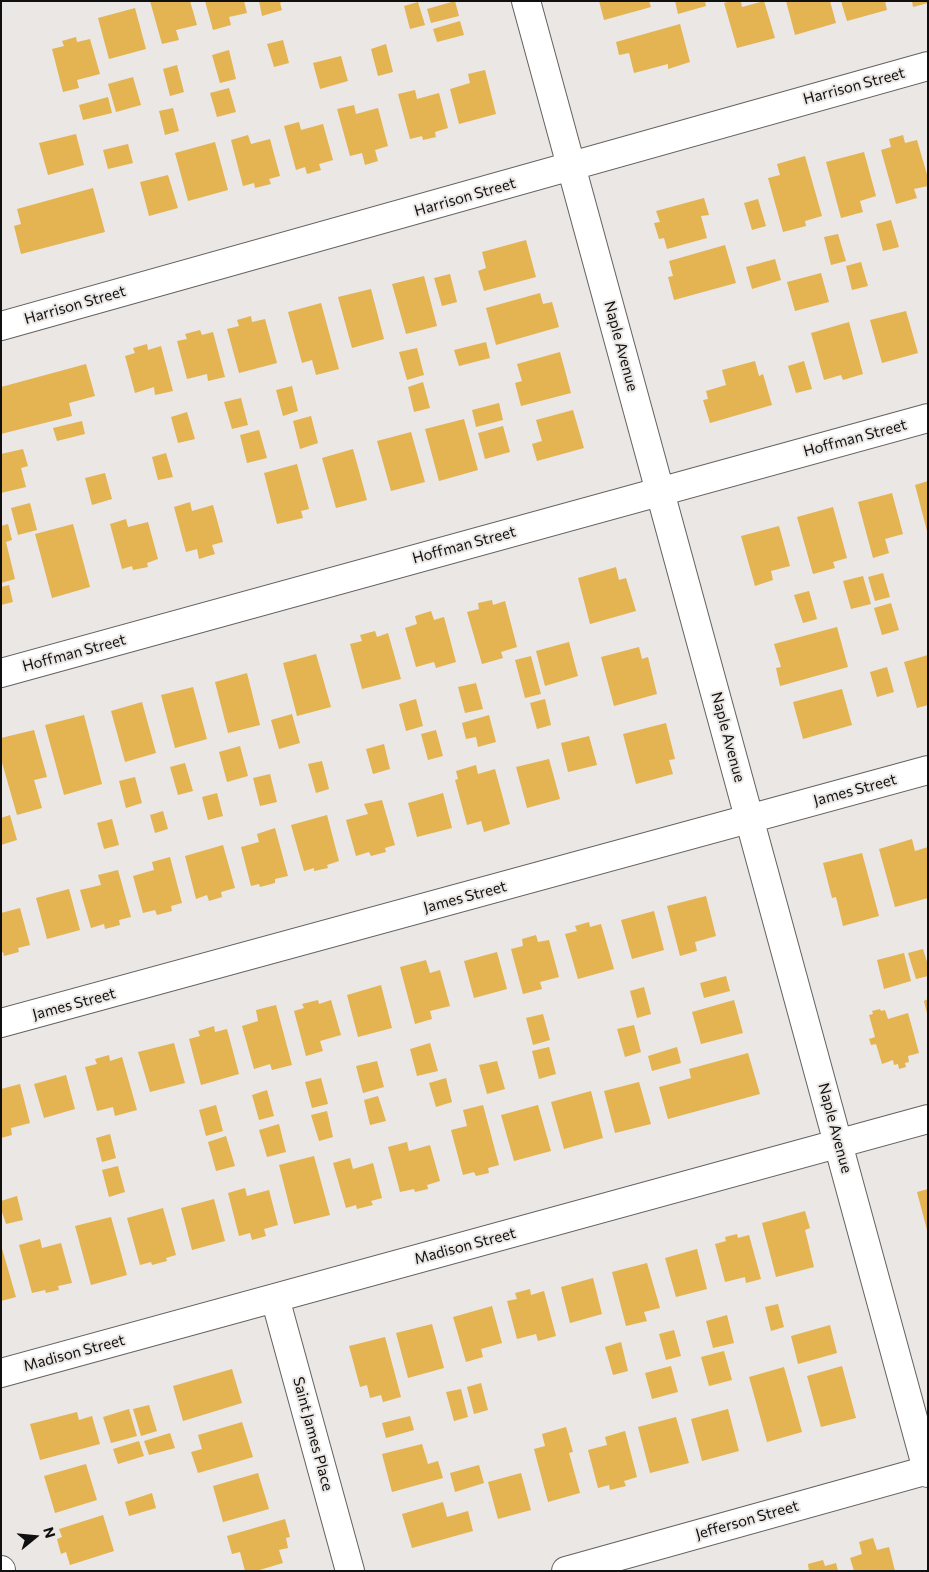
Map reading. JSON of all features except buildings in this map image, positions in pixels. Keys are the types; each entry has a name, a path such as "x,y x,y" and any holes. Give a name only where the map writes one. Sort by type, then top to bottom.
{"street":[{"name":"Naple Avenue","path":"526,1 928,1471"},
{"name":"Harrison Street","path":"1,326 928,66"},
{"name":"Hoffman Street","path":"1,673 928,418"},
{"name":"James Street","path":"1,1023 928,770"},
{"name":"Madison Street","path":"1,1373 928,1120"},
{"name":"Saint James Place","path":"275,1298 350,1571"},
{"name":"Jefferson Street","path":"566,1571 928,1471"}]}
